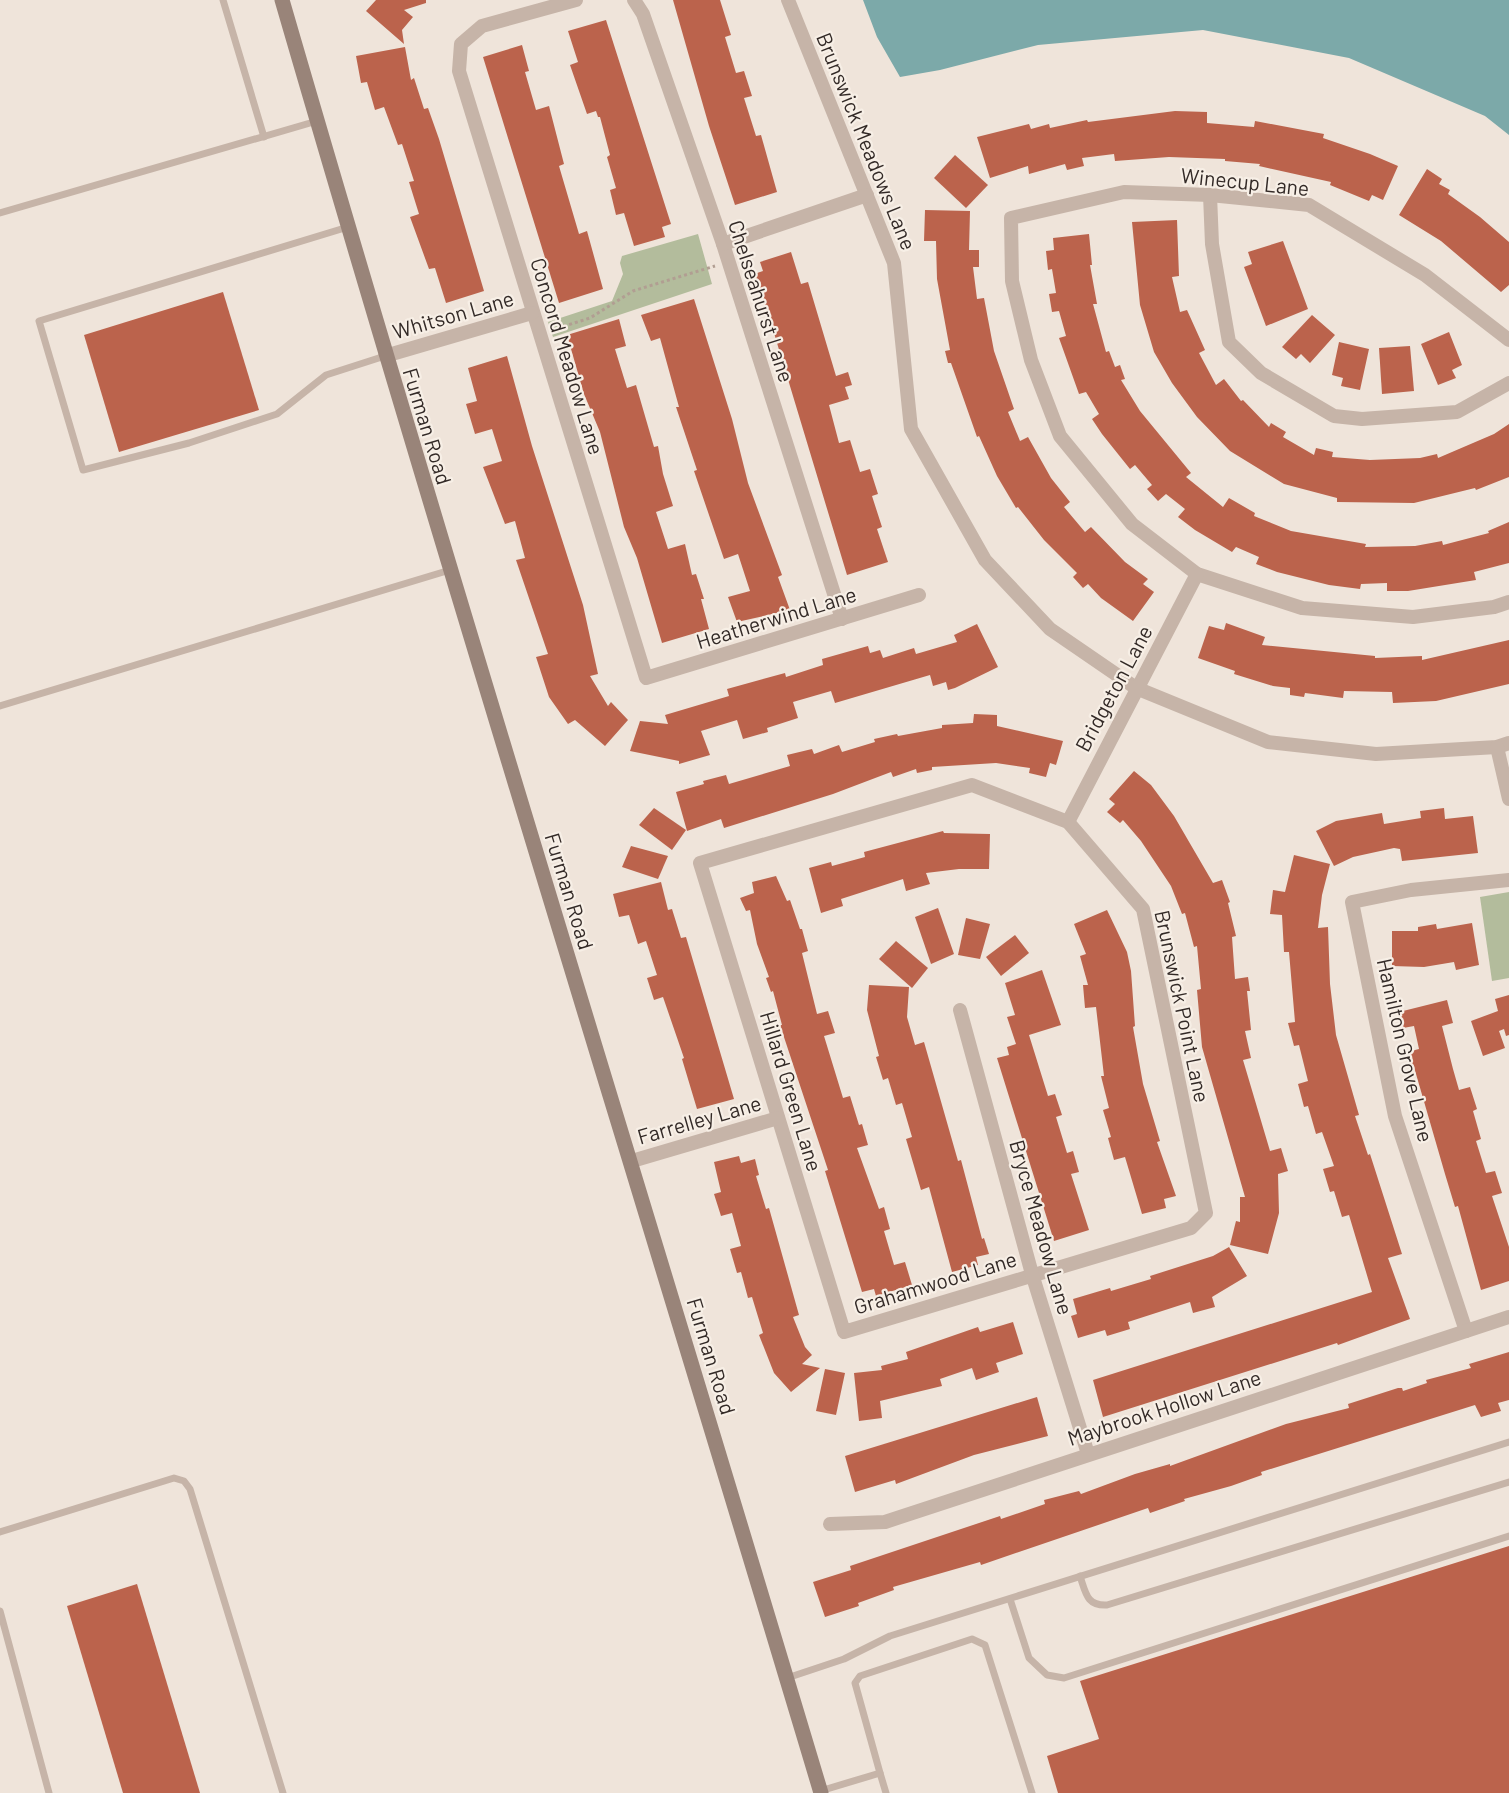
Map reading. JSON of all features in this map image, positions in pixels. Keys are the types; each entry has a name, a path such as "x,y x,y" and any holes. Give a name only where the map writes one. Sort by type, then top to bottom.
{"street":[{"name":"Furman Road","path":"282,0 385,356 632,1161 821,1792"},
{"name":"Concord Meadow Lane","path":"576,0 482,26 461,44 459,71 645,678"},
{"name":"Chelseahurst Lane","path":"634,0 643,14 723,244 842,619"},
{"name":"Brunswick Meadows Lane","path":"788,0 894,263 911,429 985,560 1050,629 1136,688 1268,742 1376,754 1503,745"},
{"name":"Winecup Lane","path":"1197,574 1132,524 1060,436 1031,360 1012,281 1011,218 1124,192 1210,195 1309,205 1425,275 1509,340"},
{"path":"723,244 867,195"},
{"path":"1210,195 1212,244 1229,342 1261,373 1334,416 1362,419 1457,412 1509,383"},
{"name":"Whitson Lane","path":"385,356 532,313"},
{"path":"1197,574 1302,608 1413,617 1494,608 1509,602"},
{"name":"Bridgeton Lane","path":"1068,822 1197,574"},
{"name":"Heatherwind Lane","path":"645,678 919,595"},
{"path":"1503,745 1509,800"},
{"name":"Brunswick Point Lane","path":"699,863 972,785 1068,822 1143,909 1206,1213"},
{"name":"Hillard Green Lane","path":"699,863 844,1332"},
{"name":"Hamilton Grove Lane","path":"1466,1331 1395,1116 1352,902 1411,890 1509,880"},
{"name":"Bryce Meadow Lane","path":"960,1010 1032,1274 1088,1454"},
{"name":"Farrelley Lane","path":"632,1161 778,1118"},
{"name":"Grahamwood Lane","path":"844,1332 1191,1228 1206,1213"},
{"name":"Maybrook Hollow Lane","path":"830,1524 885,1522 1509,1317"}],"lane":[{"path":"223,0 264,137"},
{"path":"0,213 317,121"},
{"path":"348,227 39,321 83,470 189,443 277,414 326,375 385,356"},
{"path":"0,706 450,570"},
{"path":"787,1678 844,1659 890,1636 1509,1442"},
{"path":"0,1532 174,1478 184,1481 190,1489 283,1793"},
{"path":"1080,1576 1089,1602 1095,1606 1107,1605 1509,1482"},
{"path":"1010,1599 1029,1658 1047,1676 1064,1678 1509,1536"},
{"path":"0,1611 49,1793"},
{"path":"886,1793 855,1683 860,1676 972,1639 985,1645 1032,1793"},
{"path":"821,1792 880,1773"}],"path":[{"path":"539,334 590,318 633,291 729,262"}],"green space":[{"path":"698,234 712,284 553,337 548,322 612,301 623,274 620,263 622,256"},
{"path":"1509,892 1509,978 1492,981 1480,897"}],"water":[{"path":"863,0 1509,0 1509,135 1485,116 1349,58 1203,30 1038,45 940,70 900,77 877,37"}],"building":[{"path":"376,0 426,0 426,3 404,10 413,17 402,30 404,44 366,11"},
{"path":"673,0 720,0 731,35 725,37 736,73 744,71 752,96 744,98 756,136 761,135 777,192 735,205 709,126"},
{"path":"606,20 671,224 662,227 665,237 634,246 624,213 616,215 610,190 616,188 607,157 610,155 600,117 596,111 587,114 570,65 578,62 568,31"},
{"path":"522,45 529,71 525,72 536,110 549,106 564,164 559,166 579,234 587,231 603,289 559,303 483,57"},
{"path":"405,47 411,80 414,78 424,109 428,108 439,139 484,291 446,303 435,268 429,269 410,217 419,214 409,182 414,181 402,144 398,145 384,107 375,110 367,82 361,83 356,56"},
{"path":"1175,111 1207,112 1207,123 1254,127 1255,121 1324,134 1323,138 1398,166 1383,200 1372,195 1369,201 1330,185 1331,182 1259,166 1260,164 1225,161 1225,159 1169,157 1115,161 1114,154 1082,158 1084,166 1067,170 1065,164 1029,174 1028,166 990,178 977,137 1029,124 1031,129 1049,124 1050,128 1087,120 1088,122"},
{"path":"955,155 988,185 966,208 934,178"},
{"path":"1427,169 1442,179 1439,184 1450,190 1448,194 1509,242 1509,285 1501,292 1441,241 1399,215"},
{"path":"925,210 970,211 969,250 979,250 979,267 973,267 977,299 984,298 994,351 1014,409 1008,412 1020,441 1028,437 1051,478 1070,502 1064,507 1085,532 1091,527 1125,562 1148,579 1143,584 1154,592 1133,621 1101,598 1088,584 1083,588 1073,577 1077,573 1044,540 1018,507 1016,508 997,476 979,436 977,437 945,351 950,350 937,279 936,241 924,241"},
{"path":"1177,220 1179,276 1172,277 1180,312 1187,310 1205,350 1199,353 1216,385 1224,379 1241,401 1243,400 1269,427 1271,423 1286,432 1283,437 1314,455 1316,448 1333,452 1332,457 1370,460 1420,458 1437,454 1438,458 1494,434 1509,424 1509,477 1476,490 1475,488 1414,503 1337,502 1337,498 1284,484 1230,451 1197,417 1172,383 1154,352 1140,305 1132,222"},
{"path":"1089,234 1092,265 1090,265 1097,304 1093,304 1106,352 1109,351 1115,367 1120,365 1125,379 1121,380 1140,411 1191,473 1186,477 1223,507 1229,498 1255,513 1254,516 1291,531 1366,544 1365,547 1415,546 1442,541 1443,545 1489,533 1488,531 1509,522 1509,563 1474,572 1476,580 1408,591 1387,591 1387,583 1361,584 1360,589 1329,585 1277,572 1256,564 1259,557 1236,547 1232,552 1178,517 1185,509 1166,494 1158,501 1147,489 1152,485 1135,465 1130,469 1092,419 1099,414 1086,392 1079,394 1059,338 1066,336 1059,311 1052,312 1049,294 1056,293 1052,269 1048,270 1046,251 1054,250 1053,238"},
{"path":"1283,241 1308,309 1266,326 1244,267 1252,264 1248,252"},
{"path":"791,252 801,284 808,282 836,376 848,372 852,385 845,387 849,399 829,405 839,443 850,440 860,472 870,469 878,494 872,496 882,527 877,529 888,562 847,575 761,290 759,291 754,274 763,271 760,262"},
{"path":"223,292 259,410 119,452 84,335"},
{"path":"694,299 732,419 748,483 782,575 778,577 790,610 737,622 728,597 750,591 738,554 724,559 694,471 697,470 676,407 679,407 660,338 651,341 641,315"},
{"path":"1312,315 1335,335 1310,363 1301,354 1296,359 1282,347"},
{"path":"619,319 626,346 615,349 627,388 636,385 654,447 658,446 663,474 673,506 656,512 668,549 685,544 692,575 696,574 704,599 701,599 709,629 662,643 637,558 624,527 600,432 584,394 567,335"},
{"path":"1449,332 1462,365 1452,370 1456,378 1438,385 1421,344"},
{"path":"1339,342 1369,349 1360,390 1341,386 1343,378 1332,375"},
{"path":"1410,346 1414,391 1382,394 1379,348"},
{"path":"507,356 532,446 583,605 598,674 590,676 608,706 611,702 628,720 605,746 575,720 568,724 549,697 536,657 548,654 516,560 525,558 515,521 505,524 483,467 502,461 492,429 475,434 466,404 477,401 468,368"},
{"path":"1226,623 1265,637 1262,645 1375,656 1375,658 1422,656 1422,660 1509,640 1509,684 1436,701 1393,703 1392,692 1344,691 1343,698 1305,693 1304,697 1290,695 1290,688 1273,686 1234,674 1235,671 1198,658 1209,626 1224,630"},
{"path":"977,624 998,667 955,688 948,690 946,682 933,686 930,675 835,703 831,691 793,702 798,718 767,728 768,732 743,739 737,720 701,731 710,755 679,764 679,761 630,751 640,721 668,724 665,715 729,696 727,689 785,673 786,677 823,665 822,659 868,646 870,653 880,650 883,658 914,648 916,654 957,642 954,635"},
{"path":"974,714 997,715 997,726 1063,741 1056,765 1050,763 1046,777 1029,773 1030,768 996,763 932,767 932,770 917,773 916,769 893,777 891,772 833,794 724,828 721,819 687,831 676,792 726,775 729,784 790,766 787,755 812,749 814,754 839,745 842,752 875,742 874,739 942,728 942,725 973,723"},
{"path":"1134,771 1151,785 1174,816 1213,883 1222,880 1230,902 1228,903 1236,936 1232,937 1235,979 1248,977 1250,991 1247,991 1251,1030 1245,1031 1251,1058 1243,1060 1270,1151 1281,1148 1288,1171 1278,1174 1279,1213 1268,1254 1230,1245 1236,1221 1240,1222 1240,1197 1245,1197 1202,1047 1197,990 1201,989 1197,946 1194,947 1185,913 1182,914 1171,886 1141,841 1123,820 1120,823 1107,812 1115,804 1109,799"},
{"path":"654,808 686,830 672,850 639,825"},
{"path":"1444,808 1445,819 1473,816 1478,853 1402,861 1400,849 1394,848 1353,857 1334,866 1316,831 1336,821 1382,813 1384,824 1421,818 1420,811"},
{"path":"943,831 944,833 990,834 989,869 959,869 926,873 930,884 906,891 903,879 841,899 843,906 821,913 809,868 831,862 832,866 865,857 864,852"},
{"path":"631,846 668,856 658,879 622,867"},
{"path":"1294,855 1330,864 1322,895 1318,928 1328,927 1330,984 1336,1035 1359,1115 1355,1116 1368,1155 1370,1154 1402,1254 1388,1258 1410,1319 1338,1345 1337,1343 1103,1417 1093,1380 1372,1292 1349,1215 1342,1217 1334,1191 1330,1192 1323,1169 1334,1166 1322,1132 1316,1134 1308,1106 1304,1107 1298,1084 1308,1081 1299,1045 1294,1046 1288,1023 1295,1022 1289,952 1284,952 1282,915 1270,914 1273,890 1285,892"},
{"path":"776,876 787,901 790,900 800,929 802,929 808,951 802,953 817,1014 828,1011 835,1033 824,1036 843,1098 850,1096 859,1125 862,1124 868,1145 857,1148 879,1209 884,1207 890,1229 884,1231 894,1265 905,1262 912,1285 876,1296 874,1289 862,1292 825,1171 828,1170 780,1025 782,1025 773,991 771,992 766,978 769,977 757,944 750,910 746,911 740,898 754,893 752,882"},
{"path":"661,882 668,910 672,909 681,938 686,937 734,1099 697,1109 682,1059 684,1058 663,997 654,1000 647,978 657,975 646,941 638,944 629,915 619,917 613,894"},
{"path":"938,908 954,954 931,964 915,917"},
{"path":"1107,910 1127,952 1131,971 1135,1026 1133,1027 1143,1084 1160,1141 1157,1142 1176,1196 1164,1199 1166,1208 1142,1214 1125,1157 1114,1160 1108,1138 1111,1137 1103,1110 1109,1108 1101,1076 1104,1076 1096,1007 1085,1008 1083,985 1088,985 1080,956 1086,954 1074,924"},
{"path":"966,918 990,924 980,959 958,955"},
{"path":"1472,923 1479,965 1456,970 1454,962 1424,967 1392,966 1392,931 1418,931 1418,927 1436,924 1437,929"},
{"path":"1015,935 1029,953 1001,976 986,957"},
{"path":"896,941 928,968 912,988 879,959"},
{"path":"1042,970 1061,1025 1029,1035 1048,1096 1055,1094 1062,1115 1056,1117 1067,1153 1073,1151 1079,1172 1071,1174 1089,1230 1054,1241 997,1058 1009,1055 1007,1047 1016,1044 1007,1017 1015,1015 1005,983"},
{"path":"869,985 909,987 907,1017 915,1045 924,1042 958,1161 961,1160 982,1239 984,1238 989,1254 976,1257 978,1265 952,1272 929,1187 921,1190 906,1139 912,1137 902,1103 896,1105 888,1078 883,1080 876,1057 879,1056 867,1010"},
{"path":"1509,995 1509,1035 1506,1036 1504,1029 1499,1031 1505,1048 1483,1056 1471,1021 1498,1011 1495,999"},
{"path":"1447,1000 1453,1023 1442,1026 1459,1090 1470,1087 1477,1109 1473,1111 1481,1139 1476,1141 1486,1173 1495,1171 1502,1193 1492,1196 1509,1247 1509,1281 1481,1290 1458,1206 1455,1207 1414,1067 1411,1067 1407,1052 1419,1049 1414,1026 1403,1028 1399,1012"},
{"path":"739,1156 741,1163 755,1159 759,1175 756,1176 766,1209 769,1208 799,1315 793,1317 805,1347 812,1355 802,1364 820,1368 791,1392 774,1373 759,1335 763,1333 752,1297 748,1298 741,1272 737,1273 730,1249 741,1246 732,1213 721,1216 714,1194 721,1192 714,1162"},
{"path":"1229,1247 1247,1276 1212,1297 1215,1307 1193,1313 1190,1302 1128,1322 1130,1329 1107,1336 1105,1330 1078,1338 1071,1316 1077,1314 1073,1299 1151,1279 1150,1276 1213,1256"},
{"path":"1013,1322 1023,1354 996,1363 999,1372 976,1380 972,1368 940,1379 942,1386 880,1401 882,1418 859,1421 854,1373 882,1370 881,1366 908,1359 906,1352 978,1327 980,1332"},
{"path":"1509,1352 1509,1400 1498,1403 1501,1411 1481,1417 1475,1405 1261,1472 1262,1475 1184,1499 1185,1501 1150,1513 1148,1508 981,1565 980,1562 893,1587 894,1590 858,1603 859,1606 825,1617 813,1582 851,1570 850,1566 1000,1516 1001,1519 1045,1504 1044,1500 1079,1491 1081,1494 1135,1474 1170,1464 1170,1466 1286,1424 1349,1408 1348,1404 1398,1388 1402,1388 1403,1391 1427,1383 1426,1380 1471,1368 1469,1364"},
{"path":"825,1369 845,1373 836,1415 816,1411"},
{"path":"1037,1397 1048,1436 974,1455 896,1484 895,1480 855,1492 845,1456"},
{"path":"1509,1546 1509,1793 1058,1793 1047,1756 1099,1739 1080,1681"},
{"path":"137,1584 200,1793 123,1793 67,1606"}]}
